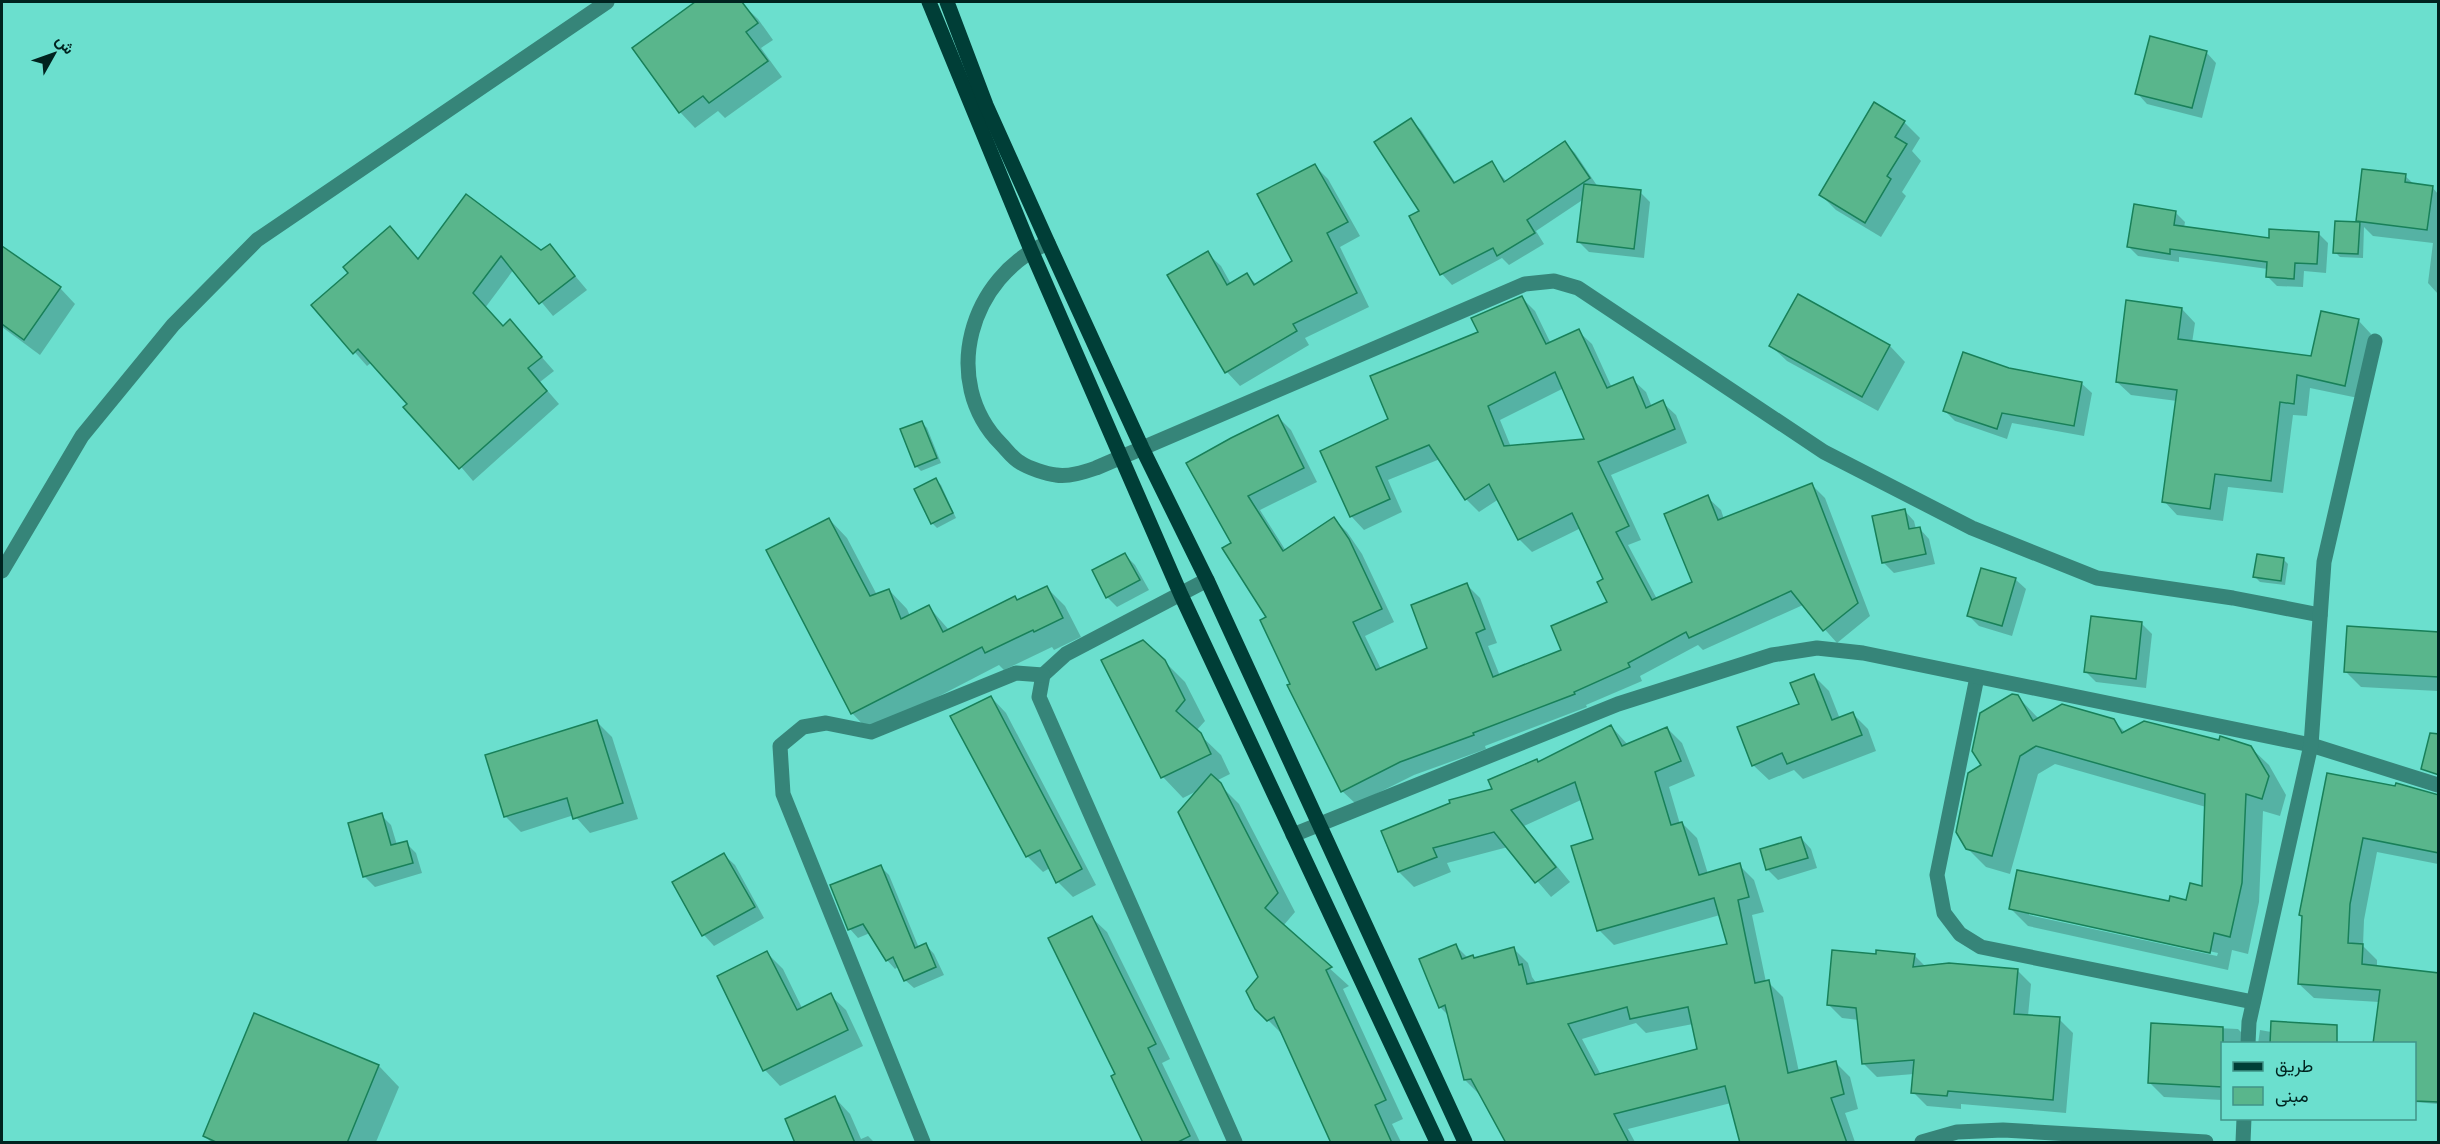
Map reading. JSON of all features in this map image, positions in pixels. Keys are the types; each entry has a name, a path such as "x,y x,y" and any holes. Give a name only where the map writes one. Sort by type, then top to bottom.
{"main road":[{"path":"929,2 1031,250 1181,595 1437,1143"},
{"path":"947,2 986,105 1048,243 1142,448 1207,580 1465,1143"},
{"path":"944,40 959,37"}],"street":[{"path":"2,571 82,436 173,325 257,240 607,2"},
{"path":"1048,243 1031,250 1004,272 977,314 967,350 971,397 989,432 1020,463 1055,475 1096,468 1525,284 1554,281 1578,288 1824,452 1972,528 2097,578 2233,598 2320,615"},
{"path":"2248,1042 2253,1002 2311,746 2324,562 2375,341"},
{"path":"1207,580 1066,654 1043,675 1039,697 1235,1143"},
{"path":"1293,835 1618,704 1772,655 1817,648 1863,654 2311,746 2439,785"},
{"path":"923,1143 783,794 780,746 803,728 826,723 871,732 1016,673 1043,675"},
{"path":"1977,677 1937,875 1944,913 1960,934 1981,947 2253,1002"},
{"path":"2243,1143 2244,1120"},
{"path":"1922,1143 1957,1132 1987,1137 2003,1130 2206,1143"}],"building":[{"path":"695,2 742,2 758,23 746,32 768,61 709,103 703,96 679,113 632,48"},
{"path":"2150,36 2207,51 2192,108 2135,94"},
{"path":"1874,102 1905,121 1895,137 1907,144 1887,176 1891,179 1865,223 1819,195"},
{"path":"1411,118 1454,183 1492,161 1504,182 1565,141 1590,178 1527,220 1535,233 1497,256 1493,248 1440,275 1409,216 1419,211 1374,142"},
{"path":"1315,164 1348,222 1327,233 1357,293 1293,324 1297,331 1225,373 1167,275 1208,251 1227,285 1247,273 1254,285 1292,261 1257,194"},
{"path":"2362,169 2406,174 2405,182 2433,186 2427,230 2356,221"},
{"path":"1584,184 1641,190 1634,249 1577,242"},
{"path":"466,194 541,250 550,244 575,276 539,304 501,256 473,293 503,326 510,319 542,357 528,368 547,391 459,469 403,407 407,404 358,349 353,354 311,305 348,273 343,267 390,226 418,259"},
{"path":"2134,204 2176,211 2174,225 2269,238 2269,229 2319,232 2317,264 2295,263 2294,279 2266,277 2267,262 2170,249 2170,254 2127,247"},
{"path":"2335,221 2360,222 2358,254 2333,253"},
{"path":"2,246 61,287 24,340 2,324"},
{"path":"1798,294 1890,345 1862,397 1769,346"},
{"path":"1522,296 1546,344 1579,329 1607,388 1633,377 1646,408 1663,400 1675,429 1598,462 1629,526 1616,532 1652,600 1692,582 1664,514 1708,495 1718,520 1812,483 1858,603 1823,631 1791,591 1689,638 1686,632 1628,663 1630,667 1574,692 1575,694 1400,762 1341,792 1287,685 1290,684 1260,620 1266,617 1222,548 1231,543 1186,463 1278,415 1304,468 1248,496 1283,551 1334,517 1349,539 1382,609 1353,622 1376,670 1427,648 1411,605 1467,583 1485,629 1476,633 1493,677 1561,650 1551,626 1607,602 1597,582 1603,579 1572,513 1518,540 1489,484 1465,500 1429,445 1376,467 1390,499 1350,517 1320,451 1388,419 1370,376 1478,332 1471,318","holes":["1555,372 1584,439 1504,446 1488,406"]},
{"path":"2126,300 2182,308 2178,339 2311,356 2321,311 2359,319 2345,386 2297,375 2294,404 2280,402 2271,481 2215,474 2210,509 2162,502 2177,390 2116,382"},
{"path":"1963,352 2009,368 2082,382 2074,426 2002,413 1997,429 1943,411"},
{"path":"922,421 937,458 915,467 900,429"},
{"path":"936,478 953,513 931,524 914,489"},
{"path":"1905,509 1909,529 1920,527 1926,554 1882,563 1872,516"},
{"path":"829,518 870,596 889,589 901,619 929,605 943,632 1015,596 1017,600 1047,586 1063,618 985,653 982,647 851,714 766,550"},
{"path":"1125,553 1140,580 1106,598 1092,570"},
{"path":"2257,554 2284,558 2281,581 2253,577"},
{"path":"1981,568 2016,578 2002,626 1967,616"},
{"path":"2091,616 2142,622 2136,679 2084,672"},
{"path":"2347,626 2439,632 2439,677 2344,672"},
{"path":"1143,640 1165,660 1185,700 1176,711 1201,733 1211,754 1161,778 1101,660"},
{"path":"1814,674 1832,720 1853,712 1862,735 1787,764 1782,753 1752,766 1737,727 1799,704 1790,683"},
{"path":"2012,694 2018,695 2033,721 2062,704 2114,719 2122,733 2144,721 2219,740 2220,736 2251,746 2269,776 2262,799 2246,794 2242,883 2230,937 2214,933 2210,953 2009,909 2017,870 2169,901 2170,896 2186,900 2190,883 2202,886 2205,794 2036,746 2020,756 1992,856 1966,849 1956,832 1968,773 1981,765 1972,751 1980,713"},
{"path":"991,696 1082,869 1056,883 1040,850 1026,857 950,716"},
{"path":"597,720 623,803 573,819 567,798 504,817 485,755"},
{"path":"1611,725 1622,746 1667,727 1681,761 1655,772 1671,825 1682,822 1699,875 1740,863 1749,897 1738,900 1755,983 1769,980 1788,1073 1836,1061 1844,1094 1831,1098 1847,1143 1740,1143 1725,1086 1614,1114 1629,1143 1506,1143 1471,1079 1464,1080 1445,1005 1439,1008 1419,959 1456,944 1462,959 1514,947 1519,965 1522,964 1527,984 1727,944 1714,898 1597,931 1571,846 1593,839 1575,782 1511,810 1556,867 1535,883 1494,832 1433,848 1437,857 1398,872 1381,831 1450,803 1449,800 1492,789 1488,780 1537,759 1538,762","holes":["1627,1007 1630,1019 1688,1007 1697,1049 1595,1075 1568,1024"]},
{"path":"2430,733 2439,734 2439,775 2421,769"},
{"path":"2327,773 2395,786 2396,783 2439,795 2439,853 2363,838 2350,904 2348,943 2363,944 2362,964 2439,973 2439,1102 2416,1101 2416,1042 2373,1042 2380,990 2298,984 2302,916 2299,915"},
{"path":"1211,774 1221,783 1278,893 1265,908 1332,967 1326,970 1386,1100 1375,1105 1392,1143 1331,1143 1274,1017 1267,1021 1255,1009 1246,991 1258,977 1178,812"},
{"path":"382,813 391,845 407,841 413,863 363,877 348,823"},
{"path":"1801,837 1808,858 1766,870 1760,849"},
{"path":"724,853 755,907 702,936 672,882"},
{"path":"881,865 915,948 926,943 936,967 904,981 893,957 886,961 863,924 848,930 830,885"},
{"path":"1092,916 1156,1044 1148,1048 1190,1136 1176,1143 1143,1143 1111,1076 1115,1074 1048,938"},
{"path":"1832,950 1876,954 1876,950 1915,954 1913,967 1949,963 2018,969 2014,1014 2060,1017 2053,1100 1948,1091 1947,1096 1911,1093 1914,1060 1862,1064 1856,1008 1827,1005"},
{"path":"767,951 797,1010 831,993 848,1030 763,1071 717,976"},
{"path":"254,1013 379,1065 347,1143 218,1143 203,1136"},
{"path":"2271,1021 2337,1025 2337,1042 2270,1042"},
{"path":"2151,1023 2223,1027 2221,1087 2148,1083"},
{"path":"835,1096 855,1143 795,1143 785,1119"}]}
